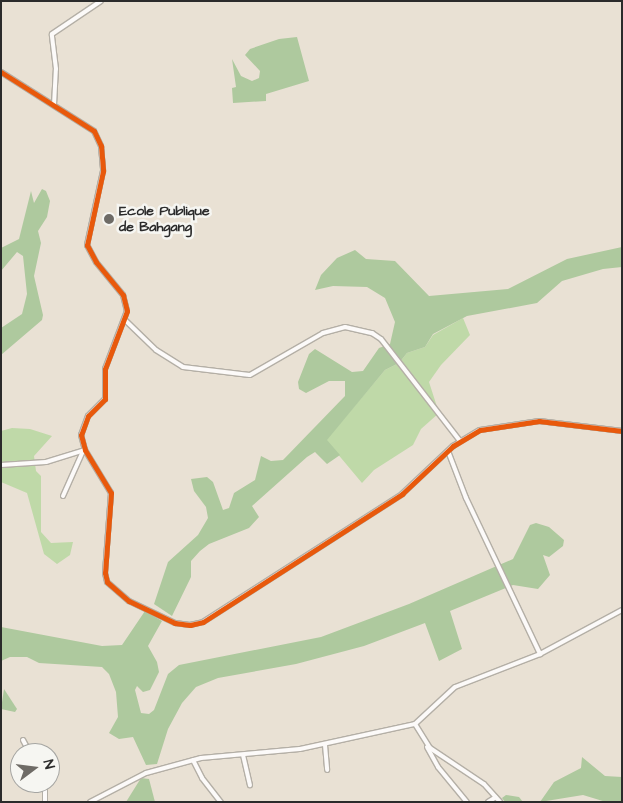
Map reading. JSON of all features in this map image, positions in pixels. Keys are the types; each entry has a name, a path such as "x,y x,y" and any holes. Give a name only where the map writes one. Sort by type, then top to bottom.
{"street":[{"path":"54,105 56,69 52,34 101,1"},
{"path":"1,72 94,131 99,138 103,170 87,245 96,262 124,295 125,320 105,369 105,399 88,416 80,435 84,451 111,493 104,573 107,582 129,601 175,623 190,625 203,622 374,514 416,484 460,441 480,430 523,422 622,431"},
{"path":"125,320 156,350 183,367 250,375 323,333 345,327 372,333 381,339 460,441"},
{"path":"1,465 46,462 84,451"},
{"path":"63,496 84,451"},
{"path":"448,451 466,498 540,654"},
{"path":"90,802 146,773 193,760 325,745 415,724 455,687 540,654 622,610"},
{"path":"415,724 438,767 467,802"},
{"path":"325,745 327,770"},
{"path":"426,745 484,784 500,802"},
{"path":"243,755 250,785"},
{"path":"193,760 202,778 221,802"},
{"path":"488,802 496,797"}],"green space":[{"path":"297,37 309,81 266,94 266,101 233,103 232,88 236,87 232,59 241,76 252,81 259,78 260,71 245,55 250,49 279,39"},
{"path":"42,189 46,191 50,201 47,217 38,231 41,243 34,276 43,315 42,320 1,355 1,328 22,314 27,294 23,256 17,252 1,271 1,248 19,239 31,191 34,203"},
{"path":"622,247 622,267 603,269 562,281 537,303 467,316 433,334 425,347 407,353 399,363 385,370 327,440 340,455 327,464 315,452 307,457 252,506 259,517 249,528 209,544 200,551 191,561 191,577 172,616 154,604 168,562 198,535 208,518 206,507 194,491 191,479 207,477 213,482 223,510 229,508 234,493 255,480 261,456 271,461 283,460 345,396 345,381 329,381 306,393 299,389 298,382 309,354 315,349 352,372 363,371 379,348 390,344 395,322 385,298 367,287 333,286 315,290 321,275 337,258 355,250 366,259 395,261 429,296 508,289 567,259"},
{"path":"463,318 470,335 441,365 429,382 439,413 421,429 413,445 374,470 362,483 326,440 385,370 399,363 407,353 425,347 433,335"},
{"path":"12,428 30,429 52,436 34,456 36,471 41,476 41,532 51,543 73,542 70,555 57,564 44,554 27,493 1,482 1,431"},
{"path":"536,523 549,527 564,540 563,546 549,557 543,555 550,575 538,589 513,585 450,611 462,649 439,661 425,623 364,646 296,664 218,678 196,687 182,703 168,729 157,764 146,765 133,737 119,739 109,733 118,717 116,692 109,674 102,667 39,663 27,657 10,657 1,661 1,627 102,646 122,645 145,611 162,621 148,646 157,662 159,672 150,690 143,692 137,686 135,690 141,713 149,714 154,710 168,674 179,665 321,637 409,604 513,559 530,525"},
{"path":"4,689 17,709 15,712 1,709"},
{"path":"582,757 605,776 622,777 622,802 606,802 583,795 540,802 554,782 581,768"},
{"path":"141,778 149,779 155,802 126,802"},
{"path":"506,795 519,797 523,802 505,802 502,798"}],"cycle path":[{"path":"1,72 94,131 101,146 103,171 87,245 96,262 123,295 127,311 105,369 105,399 88,416 81,435 85,450 111,493 105,573 107,582 129,601 175,623 190,625 203,622 402,494 453,446 480,430 539,421 622,431"}],"place":[{"name":"Ecole Publique de Bahgang","path":"109,219"}]}
